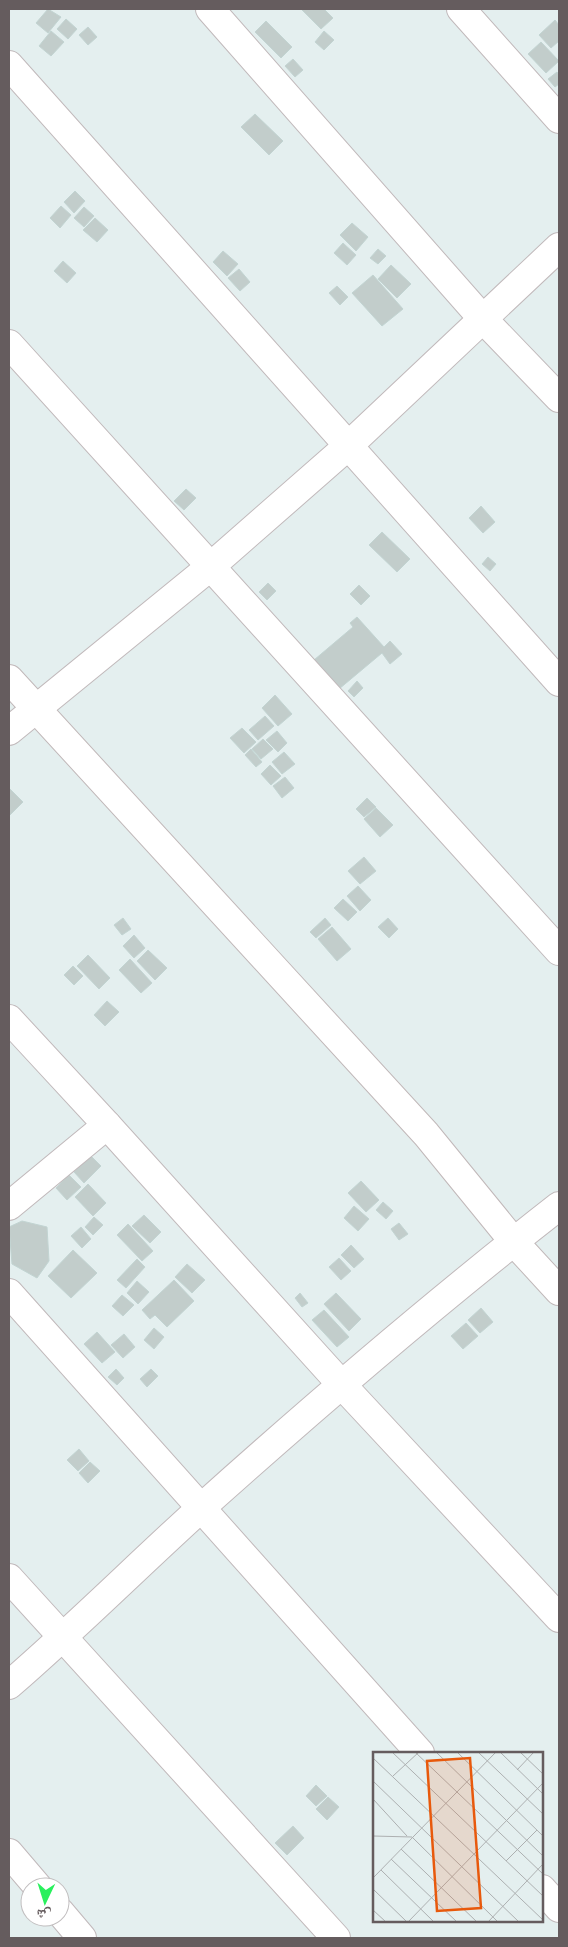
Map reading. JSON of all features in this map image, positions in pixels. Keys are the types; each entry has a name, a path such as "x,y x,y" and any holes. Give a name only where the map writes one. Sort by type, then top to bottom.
{"street":[{"path":"210,9 482,318 559,398"},
{"path":"460,9 559,119"},
{"path":"9,65 559,682"},
{"path":"9,731 36,707 210,567 348,446 559,247"},
{"path":"9,344 559,951"},
{"path":"9,679 426,1134 514,1242 559,1291"},
{"path":"9,1019 108,1125 342,1385 559,1618"},
{"path":"9,1206 108,1125"},
{"path":"9,1685 63,1639 201,1509 342,1385 559,1206"},
{"path":"9,1293 419,1752"},
{"path":"9,1578 336,1938"},
{"path":"9,1853 29,1877"},
{"path":"543,1890 559,1908"},
{"path":"70,1924 82,1938"}],"building":[{"path":"48,9 61,17 48,33 36,23"},
{"path":"301,9 324,9 333,18 321,29"},
{"path":"66,19 77,29 68,39 57,29"},
{"path":"555,20 559,25 559,41 551,48 539,35"},
{"path":"266,21 292,47 281,58 255,32"},
{"path":"88,27 97,37 88,45 79,35"},
{"path":"51,31 64,42 51,56 39,46"},
{"path":"324,31 334,40 324,50 315,42"},
{"path":"541,42 559,61 546,73 528,54"},
{"path":"293,59 303,70 295,77 285,66"},
{"path":"557,72 559,84 555,87 548,79"},
{"path":"255,114 283,141 269,155 241,127"},
{"path":"75,191 85,201 74,213 64,202"},
{"path":"61,206 71,215 60,228 50,218"},
{"path":"84,207 94,216 84,227 74,218"},
{"path":"95,218 108,230 97,242 83,230"},
{"path":"352,223 368,237 356,251 340,235"},
{"path":"343,243 356,255 347,265 334,253"},
{"path":"378,249 386,256 378,264 370,258"},
{"path":"223,251 238,264 227,276 213,262"},
{"path":"63,261 76,273 67,283 54,271"},
{"path":"391,265 411,284 397,298 378,279"},
{"path":"239,269 250,282 240,291 228,278"},
{"path":"373,275 403,309 382,326 352,293"},
{"path":"337,286 348,297 340,305 329,293"},
{"path":"186,489 196,498 184,510 174,501"},
{"path":"481,506 495,522 483,533 469,518"},
{"path":"382,532 410,559 397,572 369,545"},
{"path":"488,557 496,564 490,571 482,564"},
{"path":"268,583 276,591 267,600 259,592"},
{"path":"359,585 370,596 361,605 350,594"},
{"path":"357,617 384,647 390,641 402,654 390,664 382,653 339,689 314,660 353,627 350,623"},
{"path":"357,681 363,688 354,697 348,691"},
{"path":"275,695 292,714 278,726 262,708"},
{"path":"265,716 274,726 258,740 249,730"},
{"path":"242,728 256,742 244,753 230,738"},
{"path":"277,731 287,743 278,752 266,740"},
{"path":"263,739 273,749 261,759 252,749"},
{"path":"251,749 262,762 256,767 245,755"},
{"path":"284,752 295,764 282,774 272,762"},
{"path":"270,765 281,776 271,785 261,774"},
{"path":"285,777 294,788 282,798 273,786"},
{"path":"9,788 23,802 9,816"},
{"path":"367,798 376,807 364,817 356,809"},
{"path":"376,808 393,825 380,837 364,819"},
{"path":"364,857 376,871 360,884 348,871"},
{"path":"358,886 371,900 360,911 347,896"},
{"path":"343,899 357,912 348,921 334,908"},
{"path":"123,918 131,929 122,935 114,925"},
{"path":"325,918 331,925 316,938 310,932"},
{"path":"388,918 398,929 389,938 378,927"},
{"path":"332,927 351,949 337,961 318,939"},
{"path":"134,935 145,948 134,958 123,946"},
{"path":"148,950 167,968 155,980 137,961"},
{"path":"88,955 110,978 99,989 77,966"},
{"path":"130,959 152,983 141,993 119,970"},
{"path":"73,966 83,976 74,985 64,975"},
{"path":"107,1001 119,1012 105,1026 94,1015"},
{"path":"90,1155 101,1166 84,1183 74,1172"},
{"path":"69,1175 81,1187 67,1200 56,1188"},
{"path":"361,1181 379,1200 366,1212 348,1193"},
{"path":"88,1184 106,1203 93,1216 75,1197"},
{"path":"383,1202 393,1211 386,1219 376,1210"},
{"path":"354,1206 369,1219 358,1231 344,1218"},
{"path":"144,1215 161,1232 150,1243 132,1226"},
{"path":"94,1217 103,1225 93,1235 85,1227"},
{"path":"22,1221 47,1227 49,1261 37,1278 12,1264 9,1227"},
{"path":"399,1223 408,1234 399,1240 391,1229"},
{"path":"128,1224 153,1251 142,1261 117,1235"},
{"path":"81,1227 91,1239 82,1248 71,1236"},
{"path":"351,1245 364,1259 354,1268 341,1255"},
{"path":"73,1250 97,1273 71,1298 48,1276"},
{"path":"339,1258 351,1271 341,1280 329,1267"},
{"path":"137,1259 145,1267 126,1288 117,1280"},
{"path":"187,1264 205,1280 192,1293 175,1277"},
{"path":"174,1280 194,1301 167,1327 155,1315 150,1319 142,1310"},
{"path":"137,1281 149,1292 138,1304 127,1293"},
{"path":"300,1293 308,1303 302,1307 295,1298"},
{"path":"336,1293 361,1319 349,1331 324,1304"},
{"path":"122,1295 134,1305 123,1316 112,1306"},
{"path":"481,1308 493,1322 480,1333 468,1320"},
{"path":"324,1310 349,1337 337,1347 312,1320"},
{"path":"466,1323 478,1336 463,1349 451,1336"},
{"path":"154,1328 164,1337 154,1349 144,1340"},
{"path":"97,1332 115,1352 102,1363 84,1344"},
{"path":"124,1334 135,1347 123,1358 111,1345"},
{"path":"116,1369 124,1378 117,1385 108,1377"},
{"path":"151,1369 158,1376 147,1387 140,1379"},
{"path":"79,1449 89,1461 78,1471 67,1460"},
{"path":"90,1462 100,1471 88,1483 79,1473"},
{"path":"316,1785 327,1796 316,1806 306,1796"},
{"path":"328,1797 339,1807 327,1820 316,1809"},
{"path":"293,1826 304,1838 287,1855 275,1843"}]}
